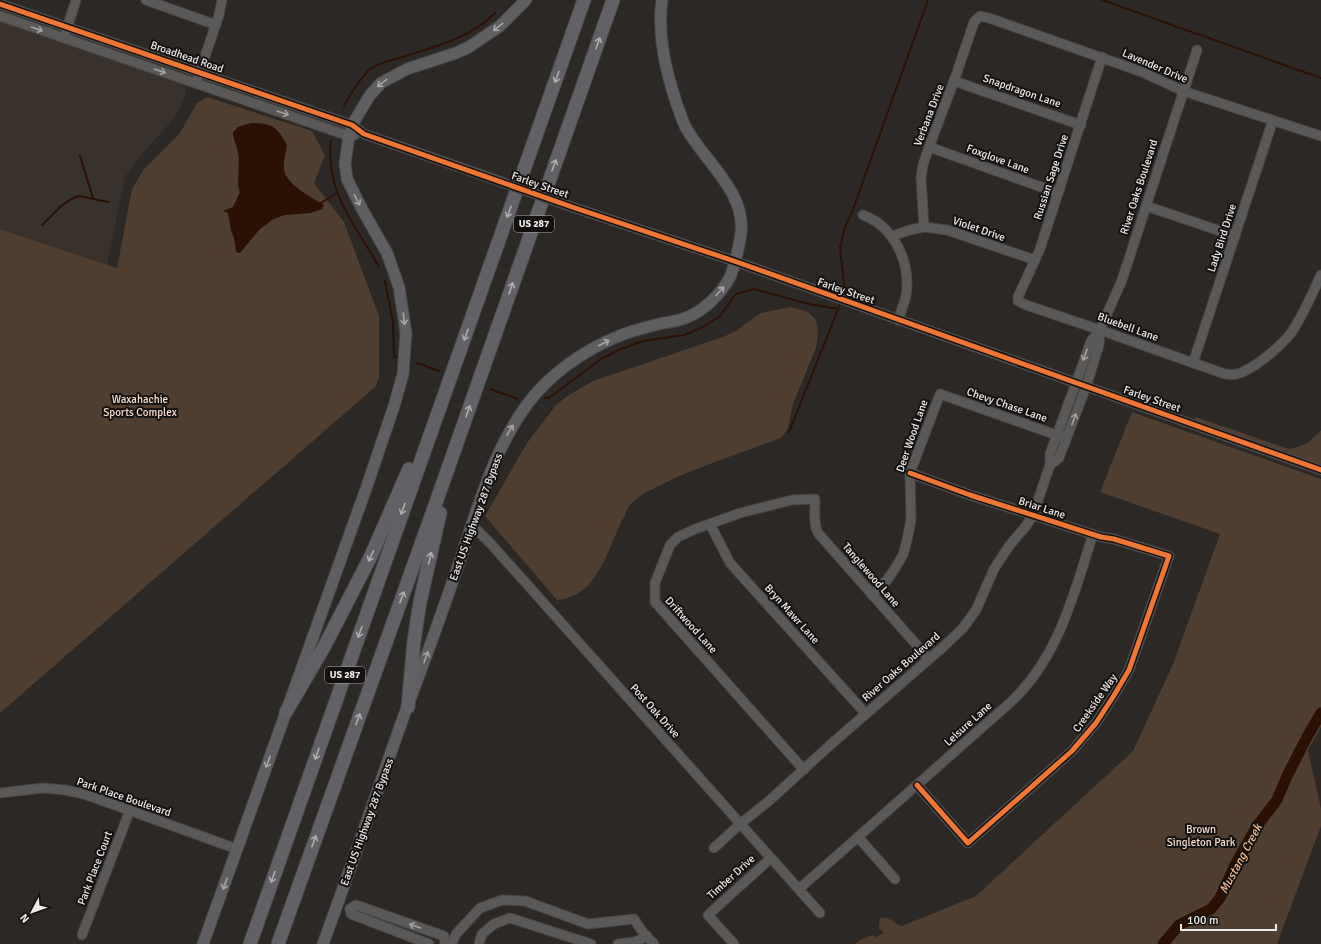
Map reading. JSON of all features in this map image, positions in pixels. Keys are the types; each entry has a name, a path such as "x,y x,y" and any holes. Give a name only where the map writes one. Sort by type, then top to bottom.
{"highway":[{"name":"US 287","path":"250,944 584,0"},
{"name":"US 287","path":"278,944 433,511 613,0"},
{"path":"286,712 312,669 356,586 370,558 430,421 440,407"},
{"path":"408,707 414,641 420,602 455,447"}],"main road":[{"path":"203,944 367,486 394,406 403,374 406,333 399,287 387,253 347,179 346,163 351,130 370,94 381,83 407,69 456,53 469,47 500,26 526,0"},
{"name":"East US Highway 287 Bypass","path":"323,944 442,612 483,491 501,447 512,425 538,392 556,374 570,363 618,336 647,327 683,319 694,314 706,305 723,288 730,277 741,236 739,208 731,192 684,125 668,80 663,52 660,26 662,0"}],"street":[{"path":"64,38 76,0"},
{"path":"146,0 216,25"},
{"path":"196,84 216,25 222,0"},
{"name":"Broadhead Road","path":"0,4 200,72 351,130"},
{"name":"Broadhead Road","path":"0,16 196,84 364,134"},
{"name":"Lavender Drive","path":"980,16 1102,57 1155,77 1183,91 1321,136"},
{"name":"Verbana Drive","path":"924,227 921,177 923,165 974,22 980,16"},
{"name":"River Oaks Boulevard","path":"714,848 929,659 963,628 972,617 994,569 1009,546 1033,515 1050,465 1050,454 1091,341 1100,330 1122,280 1197,50"},
{"name":"Russian Sage Drive","path":"1018,301 1018,297 1040,249 1102,57"},
{"name":"Snapdragon Lane","path":"954,81 1081,124"},
{"name":"Lady Bird Drive","path":"1193,363 1273,120"},
{"name":"Farley Street","path":"364,134 734,262 1321,470"},
{"name":"Foxglove Lane","path":"929,147 1058,193"},
{"path":"1146,206 1235,236"},
{"path":"863,215 880,224 892,236 905,265 907,280 906,295 898,320"},
{"name":"Violet Drive","path":"892,236 924,227 946,230 1035,260"},
{"name":"Bluebell Lane","path":"1018,301 1230,375 1238,374 1256,364 1284,341 1297,323 1321,275"},
{"name":"River Oaks Boulevard","path":"1050,465 1059,458 1067,439 1086,387 1099,345 1100,330"},
{"name":"Chevy Chase Lane","path":"940,394 1057,434 1067,439"},
{"name":"Deer Wood Lane","path":"872,595 887,580 903,555 911,520 910,473 940,394"},
{"name":"Briar Lane","path":"910,473 1101,537 1129,543 1169,556"},
{"name":"Tanglewood Lane","path":"815,499 814,520 815,528 818,533 929,659"},
{"name":"Driftwood Lane","path":"804,770 655,602 655,583 670,545 673,541 686,533 740,513 792,500 815,499"},
{"name":"Bryn Mawr Lane","path":"710,524 730,563 866,714"},
{"name":"Post Oak Drive","path":"472,525 491,544 820,913"},
{"name":"Leisure Lane","path":"799,890 1012,701 1032,679 1053,645 1062,626 1093,534"},
{"name":"Creekside Way","path":"917,785 968,843 1072,751 1096,723 1129,670 1169,556"},
{"name":"Park Place Boulevard","path":"0,793 44,788 84,794 237,849"},
{"name":"Park Place Court","path":"82,935 130,810"},
{"path":"858,837 895,879"},
{"name":"Timber Drive","path":"734,944 708,915 771,858"},
{"path":"452,944 456,934 480,908 502,900 525,901 588,924 634,919 654,944"},
{"path":"338,904 350,909 351,914 429,944"},
{"path":"350,909 356,905 444,936 445,944"},
{"path":"479,944 482,934 494,924 510,918 591,944"},
{"path":"618,944 635,942 647,936"}],"shaded area":[{"path":"0,21 180,83 186,88 185,96 178,112 140,156 125,177 107,265 0,229"},
{"path":"251,123 269,125 277,130 287,145 284,170 289,180 300,190 324,205 322,209 311,213 284,215 272,220 259,230 240,253 236,252 228,213 223,211 233,207 240,192 238,186 239,159 233,132 238,127"}],"green space":[{"name":"Waxahachie Sports Complex","path":"207,97 312,131 325,155 314,183 344,222 379,316 379,378 375,387 0,713 0,229 117,268 132,189 144,169 180,133 197,103"},
{"path":"791,307 808,312 816,320 818,334 816,348 793,404 788,428 781,438 693,470 638,497 628,508 600,569 592,581 583,590 571,597 557,600 485,516 527,443 557,404 593,381 723,337 738,330 761,313"},
{"name":"Brown Singleton Park","path":"1132,412 1321,479 1321,727 1308,750 1321,809 1321,826 1277,944 855,944 872,935 876,937 884,933 879,928 880,918 890,919 902,926 976,896 1133,751 1173,664 1220,534 1100,492"},
{"path":"1196,417 1289,449 1299,447 1307,443 1321,430 1321,467 1194,421"}],"waterway":[{"path":"843,297 845,292 840,248 845,227 852,212 928,0"},
{"path":"1102,0 1321,78"},
{"path":"344,107 348,98 370,69 381,63 452,41 475,29 495,13"},
{"path":"331,140 330,159 337,192 352,222 379,267"},
{"path":"80,156 93,198"},
{"path":"318,203 321,203 337,193"},
{"path":"42,225 64,204 79,196 108,202"},
{"path":"385,281 393,322 394,356 396,357"},
{"path":"545,398 549,398 601,359 621,349 643,341 684,335 701,328 719,317 736,294 754,289 809,304 838,309"},
{"path":"789,432 841,302"},
{"path":"417,363 439,371"},
{"path":"490,389 518,399"},
{"name":"Mustang Creek","path":"1163,944 1179,925 1211,909 1220,898 1235,865 1257,826 1277,800 1287,776 1321,713"}],"cycle path":[{"path":"0,4 352,125 364,134 575,208 734,261 1321,470"},
{"path":"910,473 970,495 1101,537 1114,539 1169,556 1129,670 1096,723 1072,751 968,843 917,785"}]}
